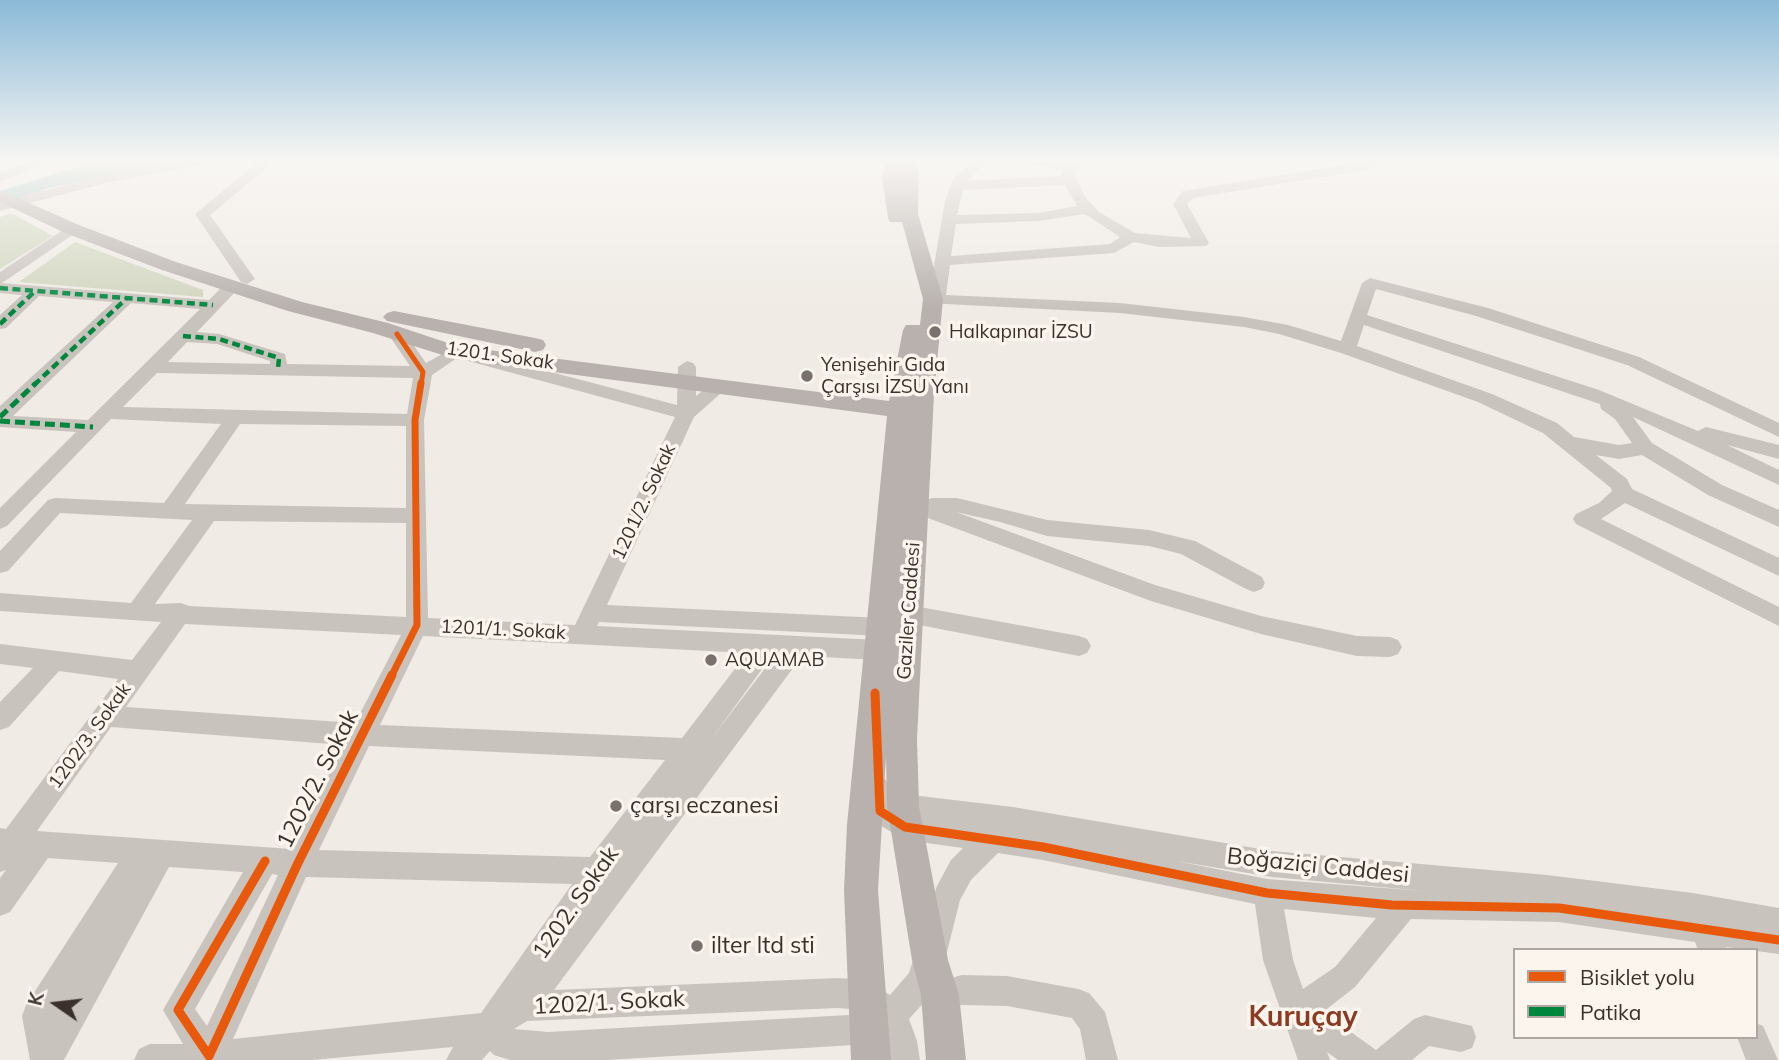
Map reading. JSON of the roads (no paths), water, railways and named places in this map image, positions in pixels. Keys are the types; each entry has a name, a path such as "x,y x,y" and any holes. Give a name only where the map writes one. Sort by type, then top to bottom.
{"main road":[{"name":"1201. Sokak","path":"41,210 72,229 239,282 367,311 686,374 720,386 911,402"},
{"name":"1201. Sokak","path":"58,210 295,307 455,352 686,374 911,402"},
{"name":"Gaziler Caddesi","path":"895,210 916,282 917,315 911,402 875,693 888,817 935,977 946,1060"},
{"name":"Gaziler Caddesi","path":"875,1025 861,890 888,817 901,739 916,506 911,402 935,299 909,210"},
{"path":"455,352 501,351 554,356 563,350"}],"street":[{"path":"0,521 213,305 239,282 202,214 206,210"},
{"path":"951,210 935,299 1120,307 1282,329 1347,349 1485,398 1550,428 1620,484 1623,493 1779,568"},
{"path":"948,220 1038,217 1079,210"},
{"path":"1090,210 1131,237 1201,243 1183,210"},
{"path":"0,279 72,229"},
{"path":"943,261 1114,248 1131,237"},
{"path":"1347,349 1370,283 1482,312 1633,361 1779,431"},
{"path":"0,288 213,305"},
{"path":"0,324 35,291"},
{"path":"0,419 127,298"},
{"path":"1358,317 1593,394 1660,421 1779,478"},
{"path":"397,334 423,372"},
{"path":"183,336 219,339 279,358 278,369"},
{"path":"152,367 423,372 455,352 685,414 720,386"},
{"name":"1202/2. Sokak","path":"193,1058 298,863 417,625 415,420 423,372"},
{"name":"1201/2. Sokak","path":"587,623 685,414 686,374"},
{"path":"1593,394 1622,415 1645,448 1715,490 1779,519"},
{"path":"170,510 235,418"},
{"path":"0,419 415,420"},
{"path":"1660,421 1779,452"},
{"path":"1572,444 1619,452 1645,448"},
{"path":"1623,493 1606,508 1583,519 1779,617"},
{"path":"16,505 208,513 418,516"},
{"path":"0,565 55,505"},
{"path":"916,506 957,505 1000,513 1047,528 1149,538 1187,547 1254,583"},
{"path":"916,506 1163,596 1261,625 1357,646 1390,647"},
{"path":"137,612 208,513"},
{"name":"1201/1. Sokak","path":"0,602 137,612 417,625 587,623 881,638"},
{"name":"1202/3. Sokak","path":"4,848 181,612"},
{"path":"909,614 1079,646"},
{"name":"1201/1. Sokak","path":"587,623 766,646 881,638"},
{"name":"1202. Sokak","path":"462,1060 489,1027 597,871 797,645"},
{"name":"1202. Sokak","path":"523,1006 699,755 766,646"},
{"path":"0,654 137,671"},
{"path":"0,719 55,660"},
{"path":"105,716 362,735 699,755"},
{"path":"888,817 1267,893 1405,905 1559,908 1779,940"},
{"name":"Boğaziçi Caddesi","path":"888,817 1013,820 1272,864 1546,889 1703,928 1779,922"},
{"path":"935,977 943,908 961,870 981,849 997,839"},
{"path":"0,902 41,845"},
{"path":"4,848 41,845 298,863 597,871"},
{"path":"46,1060 152,853"},
{"name":"1202/2. Sokak","path":"193,1058 178,1010 265,861"},
{"path":"1267,893 1278,960 1314,1060"},
{"path":"1297,1012 1345,977 1405,905"},
{"path":"875,1025 920,984 935,977"},
{"path":"935,977 962,990 1007,991 1077,1004 1084,1008 1094,1023 1102,1060"},
{"name":"1202/1. Sokak","path":"150,1060 332,1050 489,1027 523,1006 838,993 875,1025"},
{"path":"1297,1012 1364,1060"},
{"path":"489,1027 505,1044 547,1054 875,1025 902,1041 904,1060"},
{"path":"1387,1060 1425,1030 1461,1037"},
{"path":"1753,1039 1762,1060"}],"place":[{"name":"Halkapınar İZSU","path":"935,332"},
{"name":"Yenişehir Gıda Çarşısı İZSU Yanı","path":"807,376"},
{"name":"AQUAMAB","path":"711,660"},
{"name":"çarşı eczanesi","path":"616,806"},
{"name":"ilter ltd sti","path":"697,946"}],"district":[{"name":"Kuruçay","path":"1303,1018"}]}
